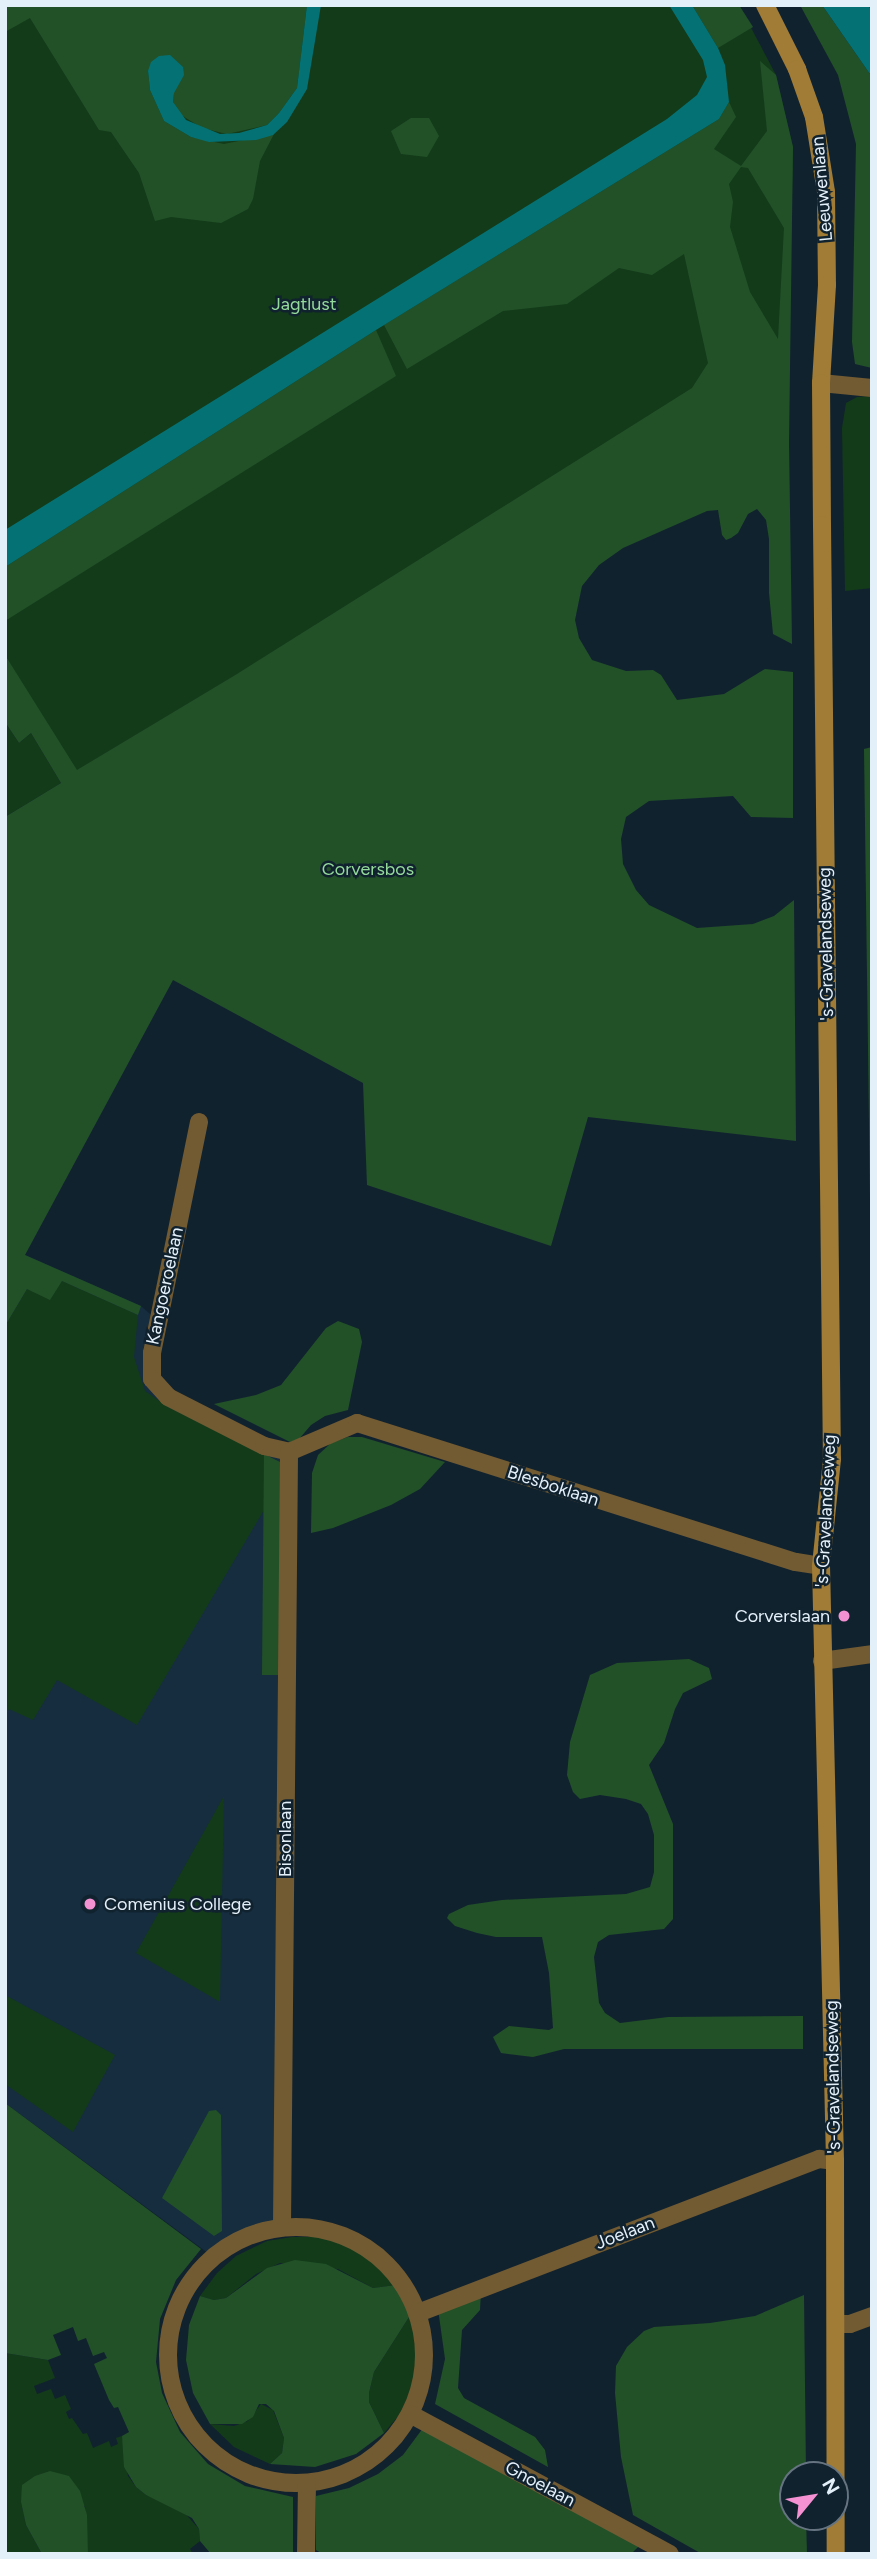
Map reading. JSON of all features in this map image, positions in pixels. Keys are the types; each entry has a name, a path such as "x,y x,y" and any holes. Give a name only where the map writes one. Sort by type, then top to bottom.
{"street":[{"name":"Leeuwenlaan","path":"765,5 797,69 814,117 822,156 827,285 821,383"},
{"path":"821,383 872,388"},
{"name":"'s-Gravelandseweg","path":"821,383 832,1459 821,1566 835,2161 836,2554"},
{"name":"Kangoeroelaan","path":"199,1122 152,1353 152,1379 168,1397 264,1446 289,1452"},
{"name":"Blesboklaan","path":"289,1452 357,1423 796,1562 821,1566"},
{"name":"Bisonlaan","path":"282,2227 289,1452"},
{"path":"822,1661 872,1654"},
{"name":"Joelaan","path":"418,2313 819,2160 835,2161"},
{"path":"282,2227 325,2229 365,2246 397,2275 418,2313 424,2347 422,2382 410,2414 392,2441 367,2462 338,2476 307,2483 271,2481 237,2469 208,2448 185,2420 171,2387 167,2351 173,2316 188,2283 212,2256 244,2236 282,2227"},
{"path":"836,2324 849,2324 872,2316"},
{"name":"Gnoelaan","path":"410,2414 670,2554"},
{"path":"306,2554 307,2483"}],"shaded area":[{"path":"307,5 321,5 307,89 287,122 273,135 256,140 209,142 191,137 164,121 150,90 148,71 151,62 159,56 170,55 183,67 184,75 174,93 173,102 186,120 220,134 239,133 267,125 297,88"},
{"path":"669,5 692,5 718,48 725,65 729,102 719,119 376,330 5,567 5,530 667,119 697,95 707,77 703,60"},
{"path":"822,5 868,5 872,11 872,77"},
{"path":"25,1255 141,1306 158,1321 152,1379 289,1452 282,2226 252,2233 212,2256 5,2103 5,1291"}],"green space":[{"name":"Jagtlust","path":"5,5 739,5 776,75 793,147 789,357 86,795 5,662"},
{"path":"5,5 307,5 297,88 267,125 227,134 202,128 178,113 173,102 174,94 148,71 150,90 164,121 191,137 224,144 274,134 260,161 253,199 248,209 221,223 171,217 155,221 139,173 111,132 99,130 30,18 5,32"},
{"path":"692,5 739,5 753,27 718,48"},
{"path":"800,5 822,5 872,77 872,368 855,364 852,342 856,144 838,75"},
{"name":"Corversbos","path":"760,61 776,75 793,147 789,443 792,644 773,634 769,593 769,539 766,520 757,509 748,514 738,533 726,540 722,535 718,510 707,511 623,548 599,565 582,586 575,620 579,638 592,660 626,671 653,670 661,675 677,700 724,694 765,669 793,672 793,818 751,817 733,796 649,801 626,817 621,839 623,864 636,890 649,905 697,928 753,924 774,916 794,900 796,1141 588,1117 551,1246 367,1185 363,1083 173,980 25,1255 141,1306 138,1315 62,1281 50,1300 27,1289 5,1326 5,817 61,783 31,733 19,743 5,722 5,655 77,770 237,674 692,388 708,363 684,254 652,275 619,268 567,304 503,311 407,369 384,325 719,119 729,102 736,117 714,149 741,166 767,131","holes":["741,167 748,168 784,228 778,339 750,292 730,227 733,202 729,184"]},
{"path":"411,118 429,118 439,136 427,157 401,154 391,131"},
{"path":"376,330 396,376 5,621 5,567"},
{"path":"872,396 872,588 845,591 842,428 846,403 857,397"},
{"path":"5,722 19,743 31,733 61,783 5,817"},
{"path":"872,747 872,1349 864,749"},
{"path":"62,1281 138,1315 134,1357 145,1391 168,1407 264,1454 264,1510 137,1725 57,1680 33,1720 9,1709 5,1717 5,1326 27,1289"},
{"path":"338,1321 359,1329 362,1342 348,1410 325,1416 311,1425 299,1439 290,1442 214,1404 256,1395 281,1385 326,1328"},
{"path":"348,1437 362,1437 445,1462 420,1489 391,1505 333,1528 311,1533 312,1473 318,1455 331,1443"},
{"path":"264,1454 280,1462 286,1473 288,1675 262,1675"},
{"path":"689,1659 709,1668 712,1679 683,1693 664,1743 649,1765 673,1824 673,1919 664,1929 609,1935 598,1942 594,1957 599,2003 605,2013 620,2023 668,2017 803,2016 803,2049 564,2049 533,2057 501,2053 493,2037 509,2026 549,2030 553,2028 549,1973 542,1937 496,1937 455,1926 447,1918 449,1914 468,1905 502,1900 626,1894 650,1887 654,1872 654,1835 648,1814 641,1804 626,1799 600,1795 580,1799 573,1792 567,1775 570,1742 590,1675 617,1663"},
{"path":"224,1796 220,2002 136,1953"},
{"path":"5,1995 115,2055 73,2132 5,2084"},
{"path":"5,2103 201,2249 176,2280 160,2319 156,2362 162,2393 180,2432 208,2464 245,2486 293,2497 293,2554 211,2554 200,2541 199,2529 192,2518 146,2495 136,2487 124,2467 122,2436 129,2432 118,2407 114,2408 109,2400 94,2364 107,2358 104,2352 93,2356 86,2338 78,2341 73,2327 53,2335 61,2355 48,2360 5,2353"},
{"path":"216,2110 221,2115 222,2231 214,2236 162,2198 209,2111"},
{"path":"319,2237 350,2247 372,2260 396,2285 373,2288 338,2269 280,2263 256,2274 226,2298 214,2300 200,2296 217,2273 236,2256 267,2241"},
{"path":"295,2260 326,2264 373,2288 396,2285 411,2314 374,2372 369,2393 369,2402 384,2433 356,2454 315,2467 270,2464 282,2453 284,2438 274,2411 266,2404 259,2404 253,2417 242,2424 210,2424 193,2393 186,2360 189,2325 200,2296 214,2300 226,2298 267,2268"},
{"path":"481,2291 480,2310 462,2330 458,2388 464,2398 535,2437 545,2450 548,2467 435,2404 445,2359 438,2309"},
{"path":"804,2295 806,2461 779,2461 779,2531 806,2531 807,2554 702,2554 633,2515 621,2457 615,2393 616,2366 627,2347 644,2331 654,2327 755,2316"},
{"path":"411,2314 418,2349 414,2383 400,2414 384,2433 369,2402 369,2393 374,2372"},
{"path":"5,2353 48,2360 55,2378 34,2386 37,2394 51,2389 55,2399 65,2395 71,2409 66,2412 69,2419 72,2418 83,2434 87,2433 93,2448 109,2441 111,2447 118,2444 116,2438 122,2436 128,2476 136,2487 146,2495 182,2510 199,2529 200,2541 190,2549 193,2554 88,2554 85,2506 21,2502 26,2525 42,2554 5,2554"},
{"path":"261,2404 273,2410 284,2438 282,2453 270,2464 234,2447 210,2424 234,2426 248,2421"},
{"path":"426,2424 641,2544 631,2554 323,2554 316,2550 316,2496 349,2488 378,2474 403,2455"},
{"path":"50,2471 69,2476 80,2491 87,2515 88,2554 42,2554 26,2525 21,2502 22,2485 35,2476"}],"place":[{"name":"Corverslaan","path":"844,1616"},
{"name":"Comenius College","path":"90,1904"}]}
